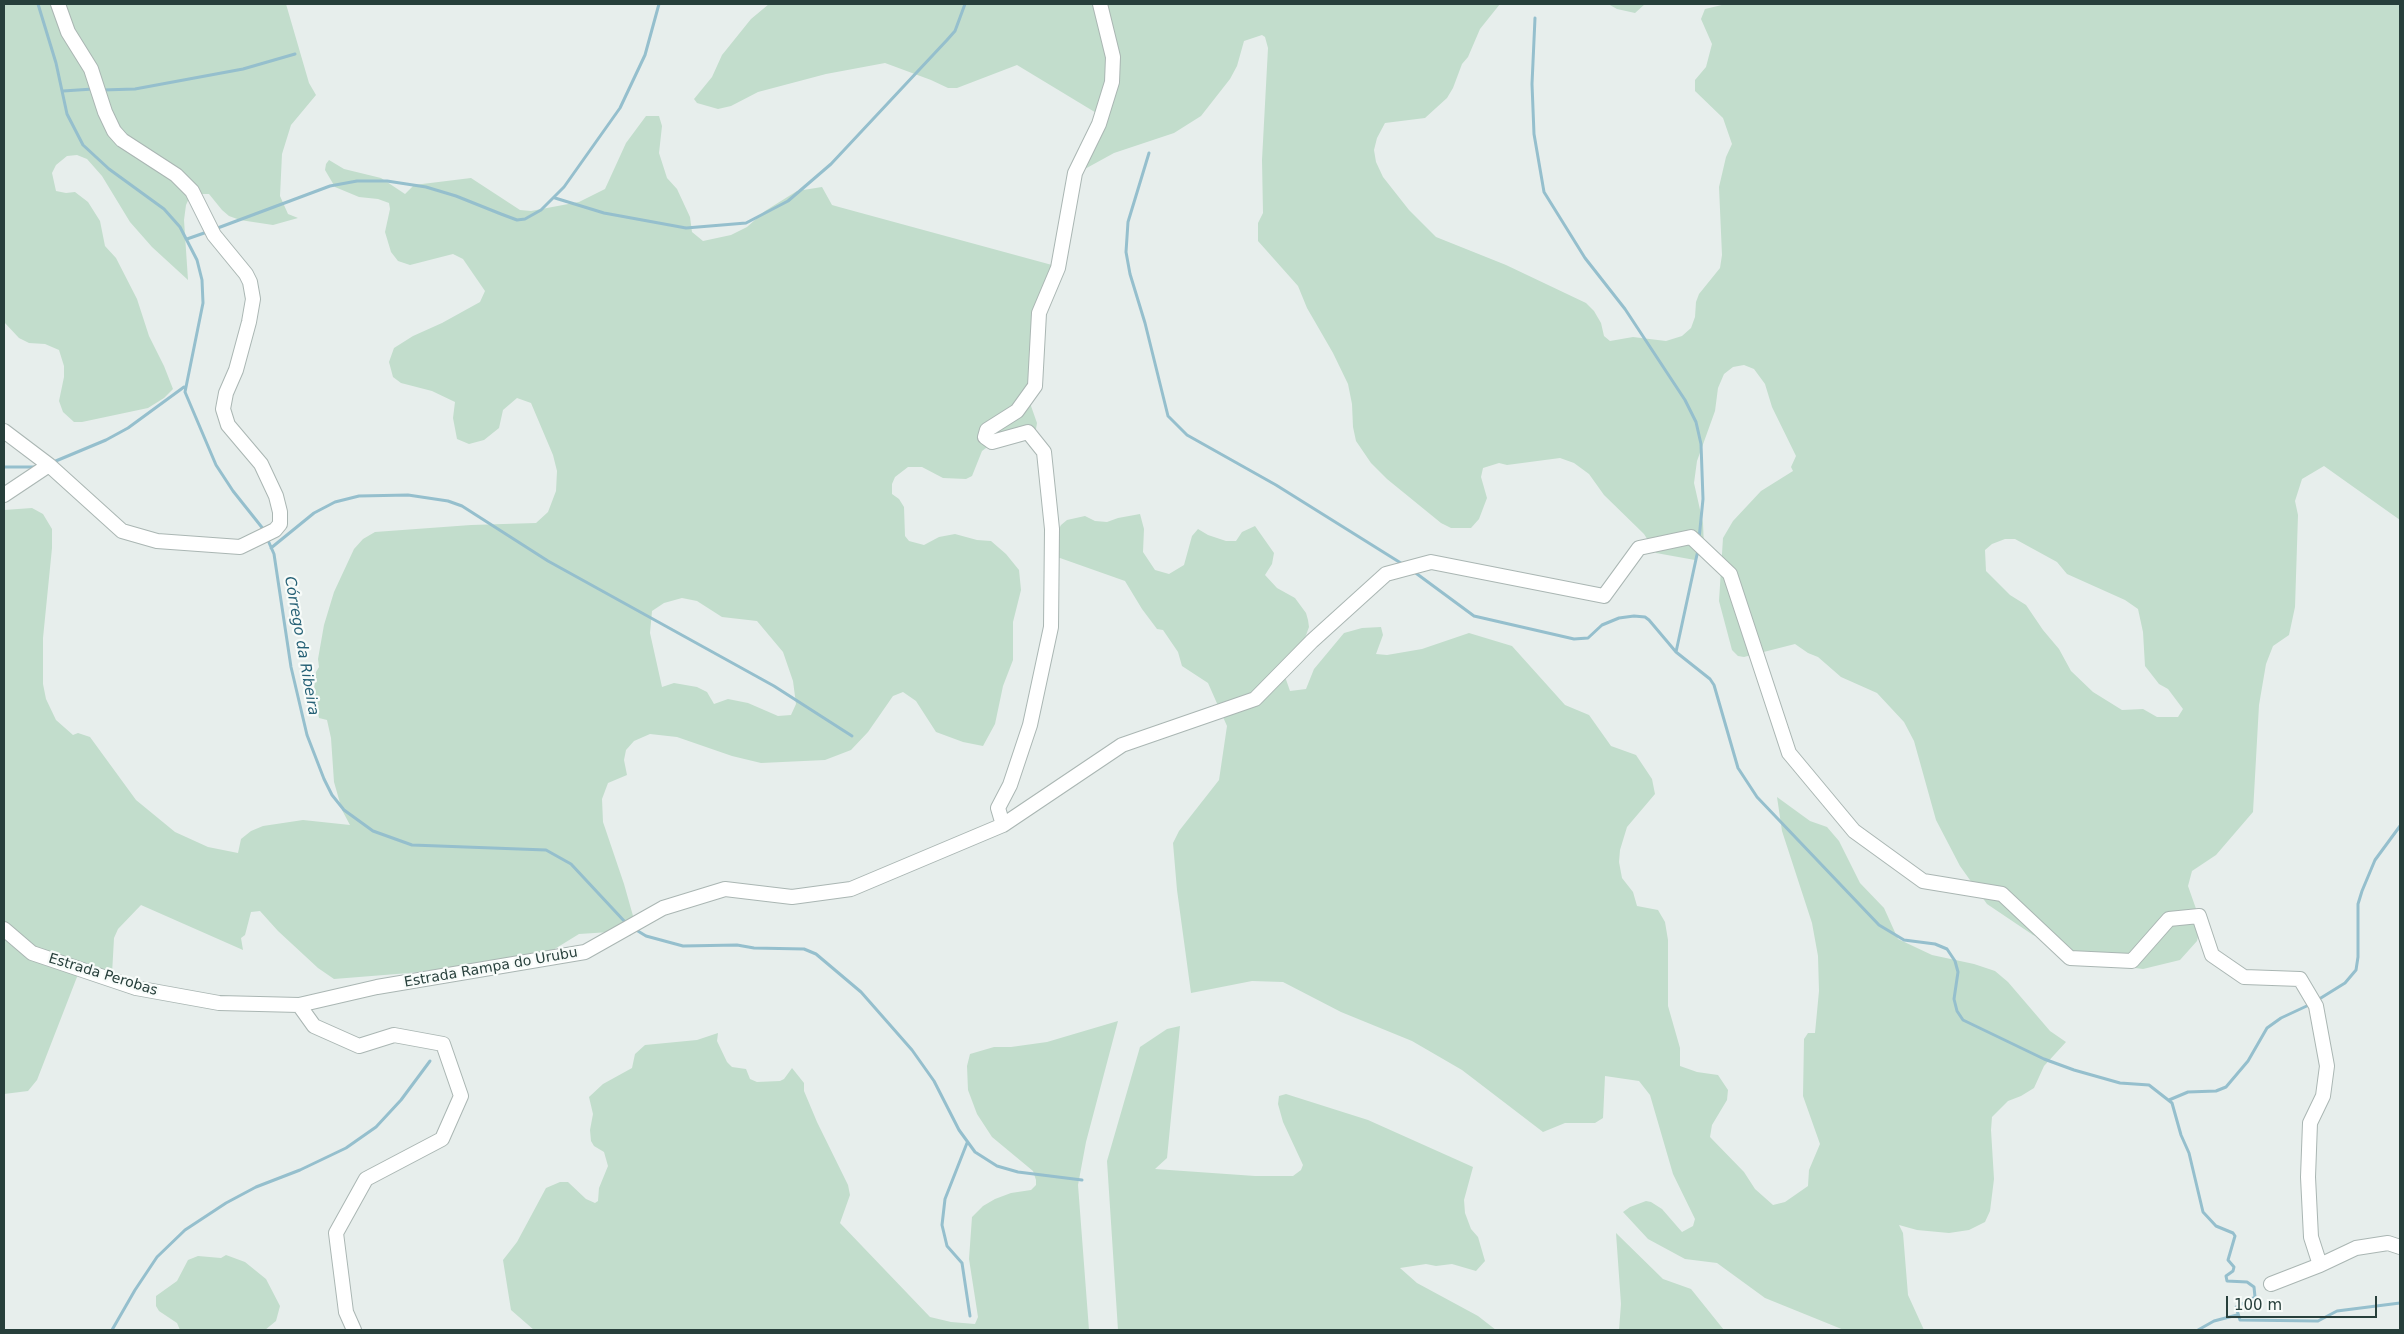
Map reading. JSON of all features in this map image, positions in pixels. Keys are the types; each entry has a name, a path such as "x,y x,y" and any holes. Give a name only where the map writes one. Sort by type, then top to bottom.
{"street":[{"path":"4,431 49,466 122,531 157,540 240,547 275,530 280,524 280,512 276,496 261,464 228,425 223,409 226,393 236,370 249,322 253,299 250,282 246,274 214,234 192,190 176,175 122,140 114,131 105,112 91,69 62,22 58,4"},
{"path":"1003,825 998,808 1010,785 1030,726 1051,627 1052,529 1044,452 1028,432 992,442 986,437 987,430 1017,411 1035,386 1039,313 1058,268 1075,173 1099,124 1112,82 1113,58 1100,4"},
{"path":"4,495 49,466"},
{"name":"Estrada Rampa do Urubu","path":"298,1004 377,987 585,952 663,908 725,889 792,897 851,889 1003,825 1122,745 1255,699 1312,641 1386,574 1431,562 1604,596 1639,548 1691,537 1730,574 1789,753 1854,832 1922,881 2002,894 2070,958 2132,961 2169,919 2198,916 2212,955 2244,977 2300,979 2316,1006 2327,1066 2323,1096 2310,1123 2308,1177 2311,1236 2320,1265"},
{"name":"Estrada Perobas","path":"4,929 32,954 136,988 219,1003 298,1004"},
{"path":"298,1004 314,1026 359,1046 394,1035 443,1044 461,1096 442,1139 366,1179 336,1233 346,1312 354,1330"},
{"path":"2271,1284 2320,1265 2356,1248 2388,1243 2400,1247"}],"green space":[{"path":"4,4 286,4 309,83 316,95 291,125 282,154 280,196 288,214 298,218 273,225 240,220 229,216 209,194 191,194 186,205 184,220 188,280 152,247 130,222 102,176 87,159 77,155 67,156 56,165 52,173 56,191 75,192 88,202 100,221 105,246 116,258 137,299 149,336 173,389 164,398 148,408 74,422 63,412 59,401 64,377 64,366 59,350 45,344 29,343 19,338 4,322"},
{"path":"769,4 1500,4 1480,29 1447,98 1425,118 1385,123 1377,138 1374,150 1376,162 1383,177 1409,210 1436,237 1506,265 1586,303 1594,311 1601,323 1604,336 1610,341 1633,337 1666,341 1682,336 1691,328 1699,294 1720,268 1722,255 1719,187 1726,157 1732,144 1723,118 1695,91 1695,80 1706,67 1712,44 1701,19 1705,9 1726,4 2400,4 2400,520 2324,466 2302,479 2295,501 2298,515 2295,607 2289,635 2273,646 2266,664 2259,705 2253,812 2216,855 2192,871 2188,886 2201,923 2197,941 2180,960 2143,969 2119,966 2088,957 2033,935 1987,904 1960,866 1936,820 1914,741 1904,722 1877,693 1841,677 1818,657 1795,644 1744,657 1738,656 1732,650 1719,601 1723,538 1733,521 1761,491 1793,471 1791,467 1796,456 1772,407 1765,384 1754,369 1744,365 1733,367 1724,374 1718,388 1715,411 1697,461 1694,483 1703,523 1704,548 1695,560 1656,553 1644,534 1604,495 1589,474 1574,463 1560,458 1507,465 1499,463 1483,468 1481,477 1487,498 1479,519 1471,528 1451,528 1441,523 1387,479 1371,463 1356,441 1348,384 1333,353 1307,308 1298,286 1258,241 1258,223 1263,213 1262,160 1268,48 1265,37 1262,35 1244,41 1237,66 1230,79 1201,116 1174,133 1114,153 1083,170 1098,114 1017,65 957,88 948,88 885,63 826,74 758,92 731,106 718,109 697,103 694,99 712,77 722,55 751,19","holes":["2005,539 2015,539 2057,562 2067,574 2125,600 2138,609 2143,632 2145,666 2159,684 2168,689 2183,709 2178,717 2157,717 2143,709 2122,710 2093,692 2071,671 2059,649 2026,605 2010,595 1986,571 1985,550 1992,544"]},
{"path":"1608,4 1645,4 1635,13 1617,9"},
{"path":"646,116 659,116 662,126 659,153 667,178 677,189 690,217 692,232 703,241 731,235 747,227 765,211 797,191 822,187 832,205 1052,265 1032,377 1031,406 1037,423 1035,435 1015,443 990,445 982,451 972,476 966,479 943,478 922,467 908,467 895,477 892,484 892,494 899,499 904,507 905,536 909,541 924,545 939,537 955,534 977,540 991,541 1006,554 1019,570 1021,590 1013,622 1013,660 1003,686 995,724 983,746 963,742 936,732 916,701 903,692 893,696 868,732 851,750 825,760 761,763 732,756 677,737 650,734 634,741 626,750 624,760 627,775 608,783 602,799 603,822 637,930 630,936 610,932 579,934 553,950 493,962 409,973 334,979 318,968 278,931 260,911 251,912 245,935 241,938 243,950 141,905 118,929 114,938 112,974 78,966 77,977 37,1080 28,1091 4,1094 4,510 32,508 43,514 52,529 52,548 43,638 43,684 46,699 56,720 73,735 78,733 90,737 136,800 175,832 208,847 238,853 241,839 251,831 263,826 303,820 350,825 342,810 334,782 331,738 327,720 319,718 314,689 316,672 319,667 318,659 324,625 334,592 354,549 363,539 375,532 471,525 536,523 548,512 556,491 557,471 553,455 531,403 517,398 503,410 499,428 484,440 469,444 457,439 453,418 455,402 432,391 401,383 393,377 389,362 394,348 413,336 442,323 480,302 485,291 463,259 453,254 410,265 398,261 391,252 385,232 390,209 389,203 378,199 359,197 335,187 325,170 326,164 329,160 344,169 381,178 405,194 414,185 471,178 520,210 531,211 579,202 605,189 626,143","holes":["682,598 697,601 722,617 757,621 783,652 793,681 796,704 791,715 778,716 748,703 728,699 714,704 707,692 697,687 674,683 662,687 650,633 652,611 664,603"]},
{"path":"1140,514 1144,529 1143,552 1155,570 1169,574 1184,565 1192,536 1198,529 1208,535 1226,541 1236,541 1242,532 1255,526 1274,553 1272,564 1265,575 1277,588 1295,598 1306,613 1308,620 1309,627 1305,638 1282,668 1290,691 1306,689 1314,669 1344,633 1362,628 1381,627 1383,635 1376,654 1387,655 1422,649 1469,633 1512,646 1565,705 1589,715 1611,746 1636,755 1652,779 1655,794 1627,827 1620,850 1619,862 1622,878 1633,892 1637,906 1658,910 1665,922 1668,940 1668,1006 1680,1048 1680,1066 1697,1072 1718,1075 1728,1090 1727,1100 1712,1125 1710,1137 1744,1172 1755,1189 1773,1205 1785,1202 1808,1186 1809,1170 1820,1144 1803,1096 1804,1039 1808,1033 1815,1033 1819,991 1818,956 1812,923 1782,831 1777,797 1810,821 1827,827 1839,841 1860,883 1884,908 1898,939 1932,955 1974,964 1995,971 2008,982 2050,1031 2066,1042 2044,1066 2034,1088 2008,1101 1992,1117 1994,1179 1990,1211 1985,1222 1969,1230 1949,1233 1917,1230 1899,1225 1903,1233 1908,1295 1924,1330 1844,1330 1765,1298 1717,1263 1685,1259 1648,1239 1623,1212 1646,1201 1651,1202 1662,1209 1682,1232 1693,1226 1695,1219 1673,1174 1650,1095 1639,1081 1605,1076 1603,1118 1595,1123 1565,1123 1543,1132 1462,1070 1412,1041 1341,1012 1283,982 1252,981 1191,993 1177,890 1173,843 1179,831 1219,780 1227,726 1208,683 1182,666 1178,652 1163,630 1157,629 1142,609 1125,581 1060,558 1052,559 1052,542 1061,525 1067,520 1085,516 1095,521 1107,522"},
{"path":"1118,1021 1086,1142 1078,1185 1089,1330 534,1330 511,1310 503,1260 517,1242 546,1188 560,1182 568,1182 586,1199 595,1203 598,1201 599,1188 608,1166 604,1152 594,1146 591,1141 590,1130 593,1114 589,1097 603,1084 632,1068 635,1054 645,1045 697,1040 718,1033 717,1041 727,1062 732,1067 746,1069 750,1079 757,1082 780,1081 784,1079 792,1068 804,1083 804,1091 817,1122 848,1185 850,1195 840,1223 930,1317 951,1322 975,1324 978,1317 969,1259 972,1217 983,1206 995,1199 1011,1193 1031,1190 1036,1185 1036,1180 1033,1171 992,1137 977,1114 968,1090 967,1066 970,1054 994,1047 1011,1047 1047,1042"},
{"path":"1180,1026 1167,1158 1155,1169 1255,1176 1293,1176 1301,1170 1303,1165 1283,1122 1278,1104 1279,1096 1286,1094 1368,1120 1473,1167 1464,1200 1465,1213 1471,1229 1478,1237 1485,1261 1476,1271 1452,1264 1436,1266 1426,1264 1400,1268 1417,1283 1478,1316 1496,1330 1118,1330 1107,1161 1140,1047 1167,1029"},
{"path":"1616,1233 1663,1279 1691,1289 1724,1330 1619,1330 1621,1304"},
{"path":"226,1255 245,1262 266,1279 280,1306 276,1321 265,1330 180,1330 177,1323 159,1311 156,1306 156,1296 177,1281 188,1260 198,1256 221,1258"}],"waterway":[{"name":"Córrego da Ribeira","path":"38,4 56,63 67,114 83,145 109,169 164,209 180,227 197,260 202,280 203,303 185,392 216,465 233,491 264,530"},
{"path":"215,229 330,186 357,181 387,181 426,187 456,196 517,220 525,219 541,210 564,187 620,108 645,55 659,4"},
{"path":"555,198 604,213 686,228 746,223 788,201 831,164 955,31 965,4"},
{"path":"1535,18 1532,84 1534,134 1544,192 1585,258 1625,309 1685,400 1696,422 1701,444 1703,499 1699,539"},
{"path":"102,90 135,89 243,69 295,54"},
{"path":"63,91 93,89"},
{"path":"1149,153 1128,222 1126,252 1130,274 1145,323 1168,416 1187,435 1276,485 1404,565"},
{"path":"187,239 207,232"},
{"path":"51,463 106,440 128,428 184,387"},
{"path":"4,467 36,467"},
{"path":"271,548 314,513 335,502 359,496 408,495 448,501 462,506 548,561 774,686 852,736"},
{"name":"Córrego da Ribeira","path":"267,538 274,554 291,667 307,735 324,779 332,795 344,810 373,831 412,845 546,850 571,864 626,923"},
{"path":"1676,652 1698,550"},
{"path":"1413,571 1474,616 1574,639 1588,638 1602,625 1619,618 1634,616 1645,617 1649,620 1676,652 1710,679 1714,685 1738,768 1757,797 1879,925 1904,940 1935,944 1947,949 1955,961 1958,972 1954,999 1957,1011 1963,1020 2044,1059 2074,1070 2120,1083 2149,1085 2172,1103 2181,1135 2189,1153 2203,1212 2216,1226 2233,1233 2235,1236 2228,1260 2234,1267 2233,1271 2226,1276 2227,1281 2247,1282 2254,1287 2255,1297 2236,1307 2240,1320 2318,1321 2337,1311 2400,1303"},
{"path":"2316,1001 2345,983 2356,970 2358,957 2358,904 2375,860 2400,826"},
{"name":"Córrego da Ribeira","path":"633,928 646,936 683,946 737,945 754,948 804,949 816,954 861,992 912,1050 934,1081 959,1130 975,1152 997,1166 1018,1172 1082,1180"},
{"path":"2169,1100 2188,1092 2216,1091 2226,1087 2248,1061 2267,1028 2281,1018 2311,1004"},
{"path":"112,1330 157,1257 185,1230 226,1203 256,1187 300,1170 346,1148 376,1127 401,1100 430,1061"},
{"name":"Córrego da Ribeira","path":"967,1143 945,1199 942,1225 947,1246 962,1263 970,1316"},
{"path":"2198,1330 2214,1321 2237,1315"}]}
